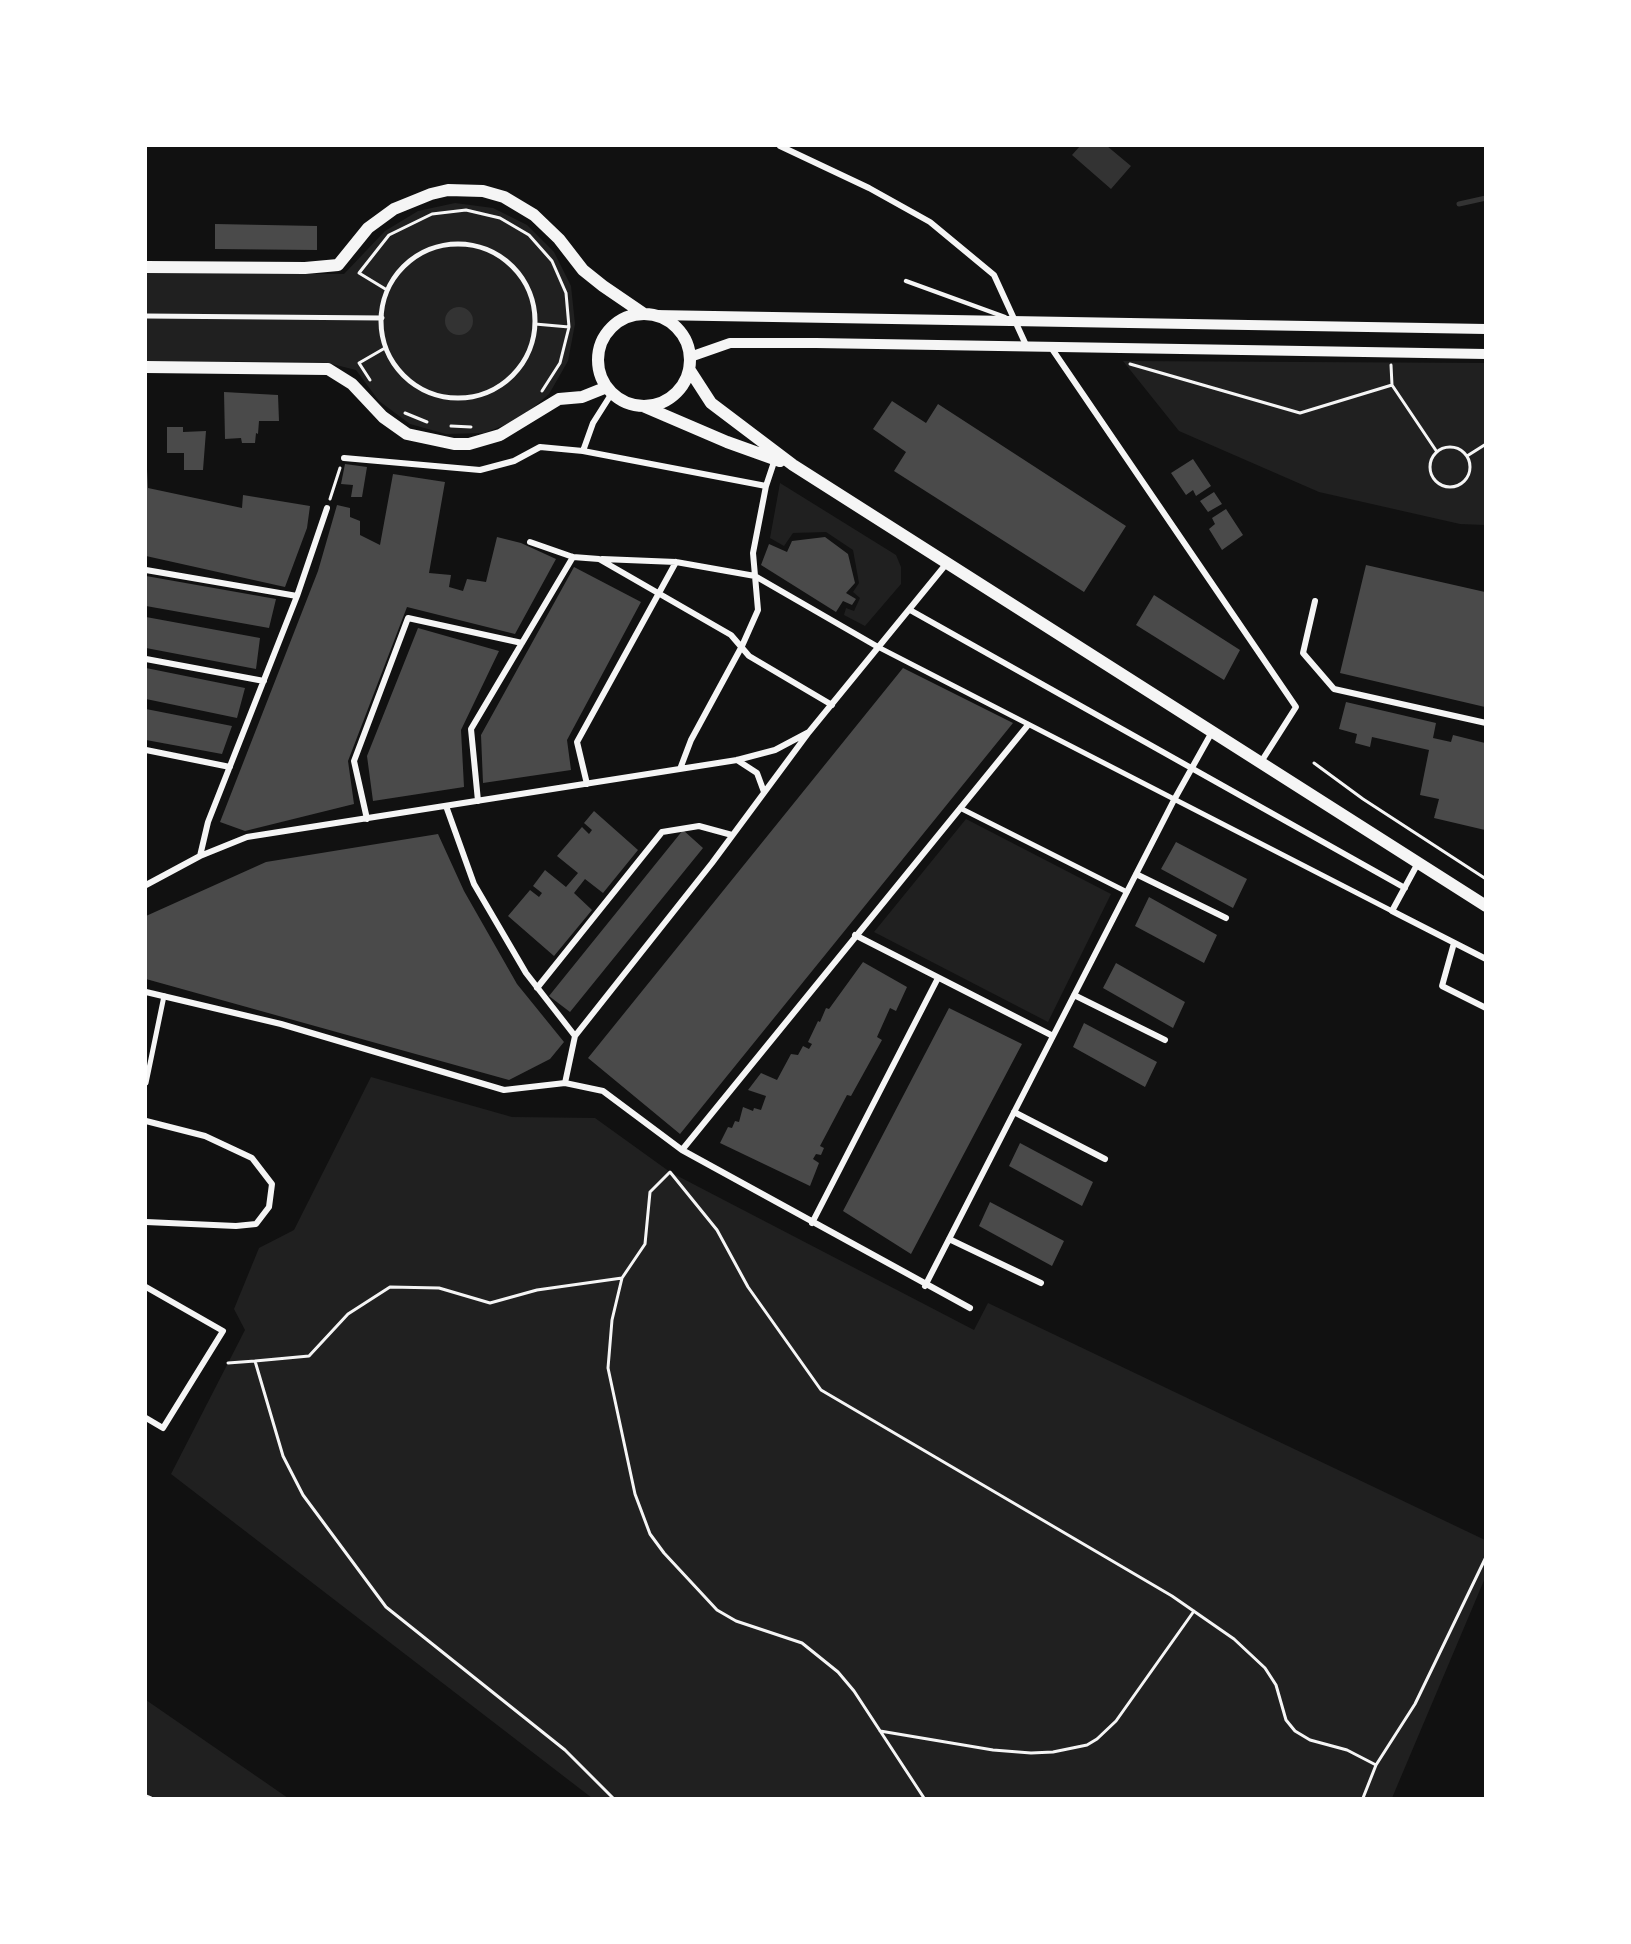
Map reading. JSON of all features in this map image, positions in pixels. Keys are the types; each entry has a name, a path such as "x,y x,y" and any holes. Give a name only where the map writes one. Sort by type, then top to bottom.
{"main road":[{"path":"146,267 305,268 338,265 368,228 394,208 431,194 469,190 504,196 534,214 559,239 583,270 603,286 649,314 663,318 679,330 689,363 711,402 793,465 1485,906"},
{"path":"649,314 618,322 601,343 599,370 610,390 630,404 641,406 727,442 793,465"},
{"path":"641,406 662,402 680,389 689,363"},
{"path":"146,368 328,369 352,384 383,417 407,434 454,444 469,444 500,435 559,399 582,397 610,390"}],"street":[{"path":"780,146 868,188 930,222 994,275 1026,345"},
{"path":"451,243 476,245 499,255 517,271 530,293 535,324 532,343 520,366 502,384 478,395 452,398 426,391 405,376 385,348 382,304 387,290 407,262 428,249 451,243"},
{"path":"649,314 1485,329"},
{"path":"146,316 382,318"},
{"path":"689,363 730,344 1049,345 1485,354"},
{"path":"1049,345 1296,707 1261,762"},
{"path":"583,451 593,423 610,390"},
{"path":"344,458 480,470 514,461 540,447 583,451 766,486"},
{"path":"681,769 691,740 742,646 758,610 753,553 766,486 775,459"},
{"path":"200,856 208,822 297,596 327,508"},
{"path":"530,542 573,556 676,561 755,576 878,647 1485,959"},
{"path":"478,801 471,729 573,556"},
{"path":"599,559 731,634 749,656 832,705"},
{"path":"587,784 577,742 676,561"},
{"path":"565,1083 575,1036 732,835 809,732 948,563"},
{"path":"146,570 297,596"},
{"path":"1315,601 1303,652 1334,689 1485,723"},
{"path":"910,610 1405,888"},
{"path":"367,819 354,761 408,618 522,643"},
{"path":"146,659 264,681"},
{"path":"682,1150 1028,725"},
{"path":"146,885 200,856 247,837 737,760 775,750 809,732"},
{"path":"925,1286 1126,892 1213,732"},
{"path":"146,750 230,767"},
{"path":"737,760 757,773 764,792"},
{"path":"446,806 474,884 526,973 575,1036"},
{"path":"960,808 1126,892"},
{"path":"537,988 662,832 699,826 732,835"},
{"path":"1392,911 1418,863"},
{"path":"1136,874 1226,918"},
{"path":"855,935 1053,1036"},
{"path":"1454,943 1442,986 1485,1008"},
{"path":"812,1224 938,978"},
{"path":"146,992 281,1024 504,1090 565,1083 603,1090 682,1150 925,1286 970,1308"},
{"path":"1074,995 1165,1040"},
{"path":"146,1083 164,996"},
{"path":"1014,1112 1105,1159"},
{"path":"146,1122 205,1136 252,1158 272,1184 269,1207 256,1224 236,1227 146,1222"},
{"path":"949,1239 1041,1283"},
{"path":"146,1287 223,1331 163,1428 146,1418"}],"lane":[{"path":"906,281 1016,321"}],"path":[{"path":"387,290 359,273 389,235 432,214 466,210 500,218 530,235 552,261 566,293 569,327 560,363 539,394"},
{"path":"535,324 569,327"},
{"path":"375,386 359,363 385,348"},
{"path":"1391,352 1392,385 1437,452"},
{"path":"1123,361 1300,413 1392,385"},
{"path":"402,411 436,426"},
{"path":"446,426 474,428"},
{"path":"1467,456 1485,444"},
{"path":"1449,447 1456,448 1467,456 1468,475 1460,484 1448,486 1436,481 1430,470 1433,457 1437,452 1449,447"},
{"path":"327,508 344,458"},
{"path":"1314,763 1363,799 1485,879"},
{"path":"924,1798 854,1691 821,1656 802,1643 736,1621 723,1614 705,1599 650,1534 635,1494 608,1368 612,1320 622,1278 645,1244 650,1192 670,1172 717,1230 748,1287 821,1390 1172,1596 1234,1639 1265,1668 1274,1681 1286,1720 1295,1731 1310,1740 1347,1750 1376,1765"},
{"path":"228,1363 309,1356 348,1314 390,1287 439,1288 490,1303 537,1290 622,1278"},
{"path":"255,1361 283,1456 303,1495 386,1607 565,1750 613,1798"},
{"path":"1363,1798 1376,1765 1415,1704 1485,1557"},
{"path":"880,1731 993,1750 1031,1753 1053,1752 1087,1745 1097,1739 1116,1720 1194,1611"},
{"path":"146,1796 151,1798"}],"shaded area":[{"path":"1080,146 1107,146 1131,166 1111,189 1072,155"},
{"path":"455,203 493,208 527,225 554,252 571,286 575,324 568,361 549,394 520,419 484,433 446,434 410,424 379,401 356,370 324,362 146,361 146,273 344,274 385,231 418,211"},
{"path":"459,307 469,311 473,321 469,331 459,335 449,331 445,321 449,311"},
{"path":"1123,361 1485,363 1485,525 1460,524 1319,492 1179,431"},
{"path":"780,483 896,555 901,567 901,584 865,626 844,615 846,608 854,611 860,598 853,592 859,583 853,550 826,532 793,533 784,546 770,538"},
{"path":"966,819 1111,894 1048,1022 874,932"},
{"path":"371,1077 512,1117 595,1118 670,1172 974,1330 988,1303 1485,1540 1485,1578 1392,1798 592,1798 171,1474 245,1330 234,1309 259,1248 294,1230"},
{"path":"146,1700 288,1798 146,1798"}],"building":[{"path":"215,224 317,226 317,250 215,249"},
{"path":"224,392 278,395 279,421 259,421 255,443 242,443 241,438 225,439"},
{"path":"892,401 926,423 938,404 1126,526 1084,592 894,471 906,452 873,429"},
{"path":"167,427 183,427 183,432 206,431 203,470 184,470 184,453 167,453"},
{"path":"146,450 148,488 242,508 243,495 310,506 307,528 285,587 146,556"},
{"path":"1193,459 1211,486 1196,496 1193,490 1186,495 1171,473"},
{"path":"345,464 367,467 362,497 351,497 353,485 341,484"},
{"path":"393,474 445,482 429,573 451,575 449,587 463,591 467,579 486,582 497,537 521,543 556,559 515,634 407,607 348,761 354,804 245,831 220,822 318,571 337,505 350,508 350,517 360,521 360,535 380,545"},
{"path":"1214,492 1222,504 1208,512 1200,501"},
{"path":"1226,509 1243,535 1222,550 1209,529 1215,524 1212,518"},
{"path":"825,537 848,554 855,583 846,593 856,599 852,605 843,601 836,612 761,565 769,544 787,552 792,541"},
{"path":"1366,565 1485,592 1485,707 1340,673"},
{"path":"574,567 641,602 567,740 571,770 483,783 481,735"},
{"path":"146,576 276,599 269,628 146,606"},
{"path":"1154,595 1240,650 1224,680 1136,625"},
{"path":"146,617 260,638 256,669 146,648"},
{"path":"418,628 499,651 461,730 464,787 373,801 367,756"},
{"path":"146,668 245,688 237,718 146,699"},
{"path":"903,668 1013,723 680,1134 588,1058"},
{"path":"1346,702 1436,723 1433,738 1451,742 1453,735 1485,743 1485,830 1434,818 1439,799 1420,795 1429,750 1372,737 1370,747 1355,743 1357,734 1339,729"},
{"path":"146,709 232,726 222,754 146,740"},
{"path":"594,811 638,850 603,893 585,879 574,893 592,910 554,956 508,916 530,890 539,897 542,893 533,886 545,870 566,887 578,873 557,856 582,827 589,834 592,830 584,823"},
{"path":"683,830 703,848 570,1012 549,996"},
{"path":"438,834 464,891 517,984 564,1042 550,1059 509,1080 146,979 146,916 266,862"},
{"path":"1176,842 1247,879 1233,908 1161,869"},
{"path":"1149,897 1217,935 1204,963 1135,926"},
{"path":"863,962 907,987 896,1011 890,1008 877,1037 882,1040 851,1096 847,1095 820,1146 824,1148 821,1155 816,1154 813,1159 819,1163 810,1186 720,1143 728,1127 732,1128 735,1121 739,1122 743,1107 753,1111 754,1108 761,1110 766,1096 748,1090 761,1073 777,1080 791,1054 798,1055 803,1046 809,1049 812,1044 808,1042 826,1008 829,1009"},
{"path":"1116,963 1185,1002 1173,1028 1103,988"},
{"path":"949,1008 1022,1044 911,1254 843,1211"},
{"path":"1084,1023 1157,1062 1145,1087 1073,1047"},
{"path":"1020,1143 1093,1182 1082,1206 1009,1166"},
{"path":"990,1202 1064,1241 1052,1266 979,1226"}],"waterway":[{"path":"1459,204 1486,198"}]}
